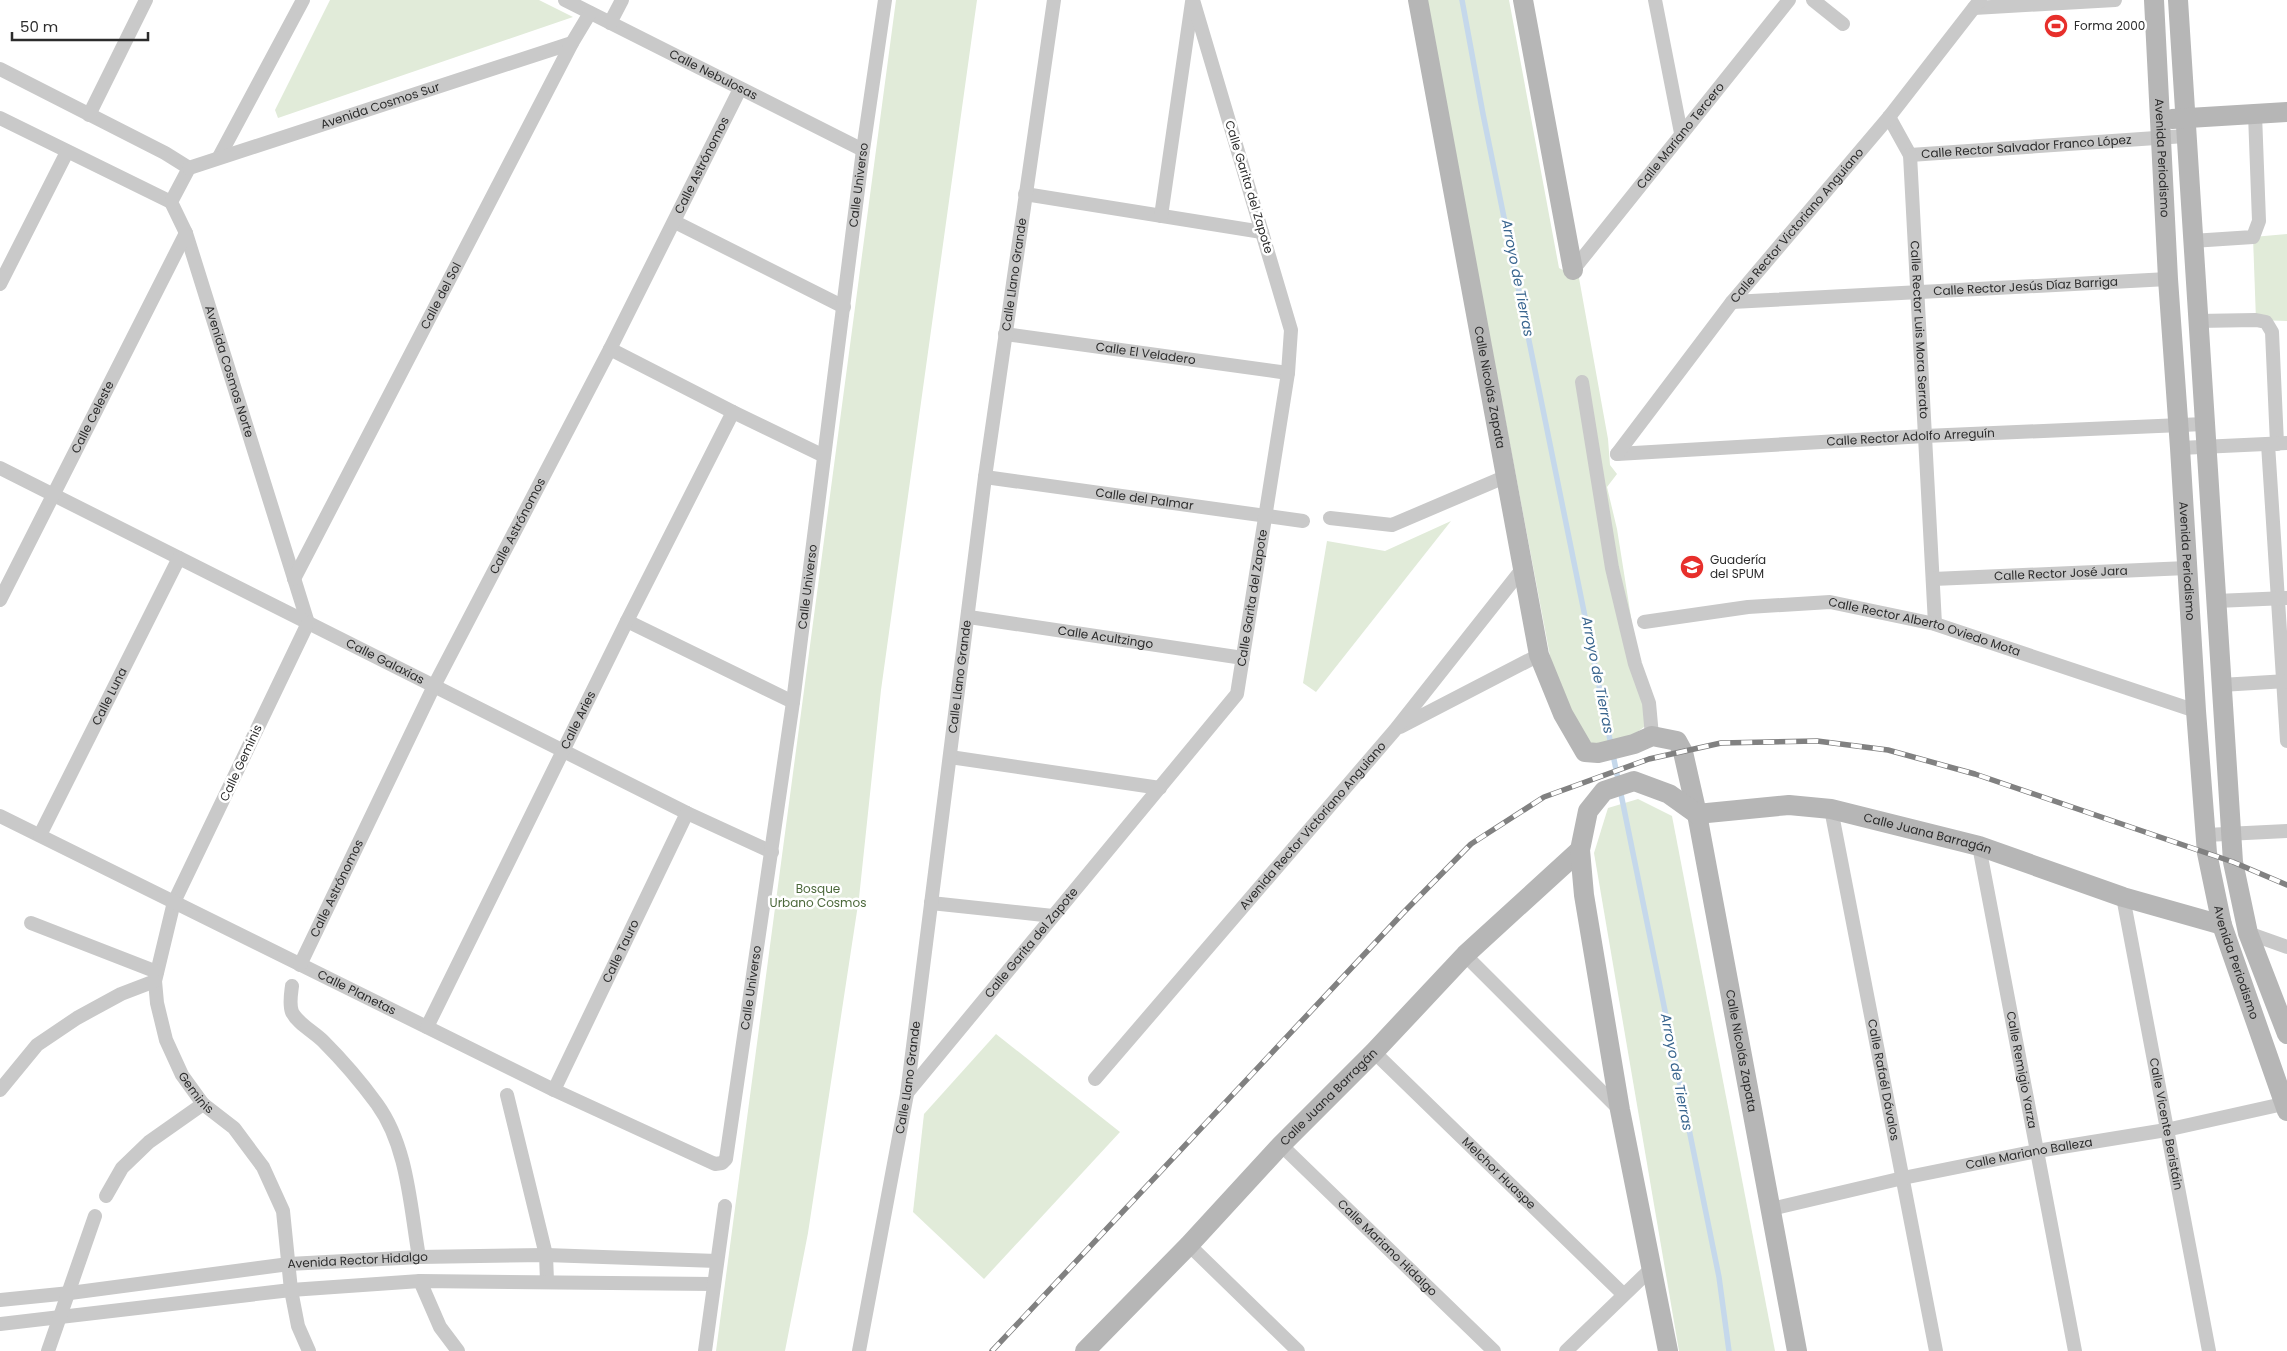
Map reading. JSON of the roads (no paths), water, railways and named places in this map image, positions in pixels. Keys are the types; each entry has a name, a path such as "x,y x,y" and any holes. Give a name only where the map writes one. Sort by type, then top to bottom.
{"street":[{"path":"89,115 146,0"},
{"path":"219,157 303,0"},
{"name":"Calle Nebulosas","path":"565,0 863,150"},
{"path":"610,23 622,0"},
{"name":"Calle Llano Grande","path":"858,1351 907,1094 1005,334 1054,0"},
{"path":"1160,216 1193,0"},
{"name":"Calle Garita del Zapote","path":"907,1094 1237,694 1288,372 1291,330 1193,0"},
{"name":"Calle Nicolás Zapata","path":"1418,0 1508,476 1539,655 1562,714 1585,752 1598,752 1643,740 1677,741 1684,752 1797,1351"},
{"path":"1523,0 1573,270"},
{"path":"1655,0 1681,133"},
{"name":"Calle Mariano Tercero","path":"1573,270 1789,0"},
{"path":"1814,0 1843,24"},
{"path":"1977,4 2115,0"},
{"name":"Avenida Periodismo","path":"2154,0 2168,279 2207,853 2222,925 2286,1106"},
{"name":"Avenida Periodismo","path":"2178,0 2233,862 2248,933 2287,1034"},
{"name":"Calle Universo","path":"715,1164 722,1163 726,1159 772,852 883,1"},
{"name":"Calle Rector Victoriano Anguiano","path":"1617,454 1732,302 1889,117 1977,4"},
{"name":"Calle del Sol","path":"294,579 572,43 590,13"},
{"name":"Avenida Cosmos Sur","path":"189,168 572,43"},
{"path":"0,69 166,153 189,168 171,202 0,118"},
{"name":"Calle Astrónomos","path":"300,964 434,686 610,350 740,89"},
{"path":"2161,129 2185,127 2255,114 2287,112"},
{"path":"2192,241 2252,237 2258,221 2255,114"},
{"name":"Calle Rector Salvador Franco López","path":"1889,117 1910,155 2161,129"},
{"path":"0,284 67,152"},
{"name":"Calle Rector Luis Mora Serrato","path":"1910,155 1936,624"},
{"path":"1025,194 1262,232"},
{"name":"Avenida Cosmos Norte","path":"171,202 186,234 294,579"},
{"path":"675,222 844,307"},
{"name":"Calle Celeste","path":"0,600 186,234"},
{"name":"Calle Rector Jesús Díaz Barriga","path":"1732,302 1917,294 2168,279"},
{"path":"2198,321 2256,320 2266,322 2272,332 2287,741"},
{"name":"Calle El Veladero","path":"1005,334 1288,372"},
{"path":"610,350 824,456"},
{"path":"1582,382 1612,568 1634,664 1648,702 1643,740"},
{"name":"Calle Aries","path":"426,1027 733,412"},
{"name":"Calle Rector Adolfo Arreguín","path":"1617,454 1925,436 2204,424"},
{"path":"2180,448 2277,444"},
{"name":"Calle Galaxias","path":"0,468 688,813 772,852"},
{"path":"1330,518 1392,525 1508,476"},
{"name":"Calle del Palmar","path":"986,477 1303,520"},
{"name":"Calle Luna","path":"40,835 179,558"},
{"name":"Avenida Rector Victoriano Anguiano","path":"1094,1079 1395,730 1523,568"},
{"name":"Calle Rector José Jara","path":"1933,579 2187,568"},
{"path":"294,579 308,623"},
{"path":"2216,601 2282,598"},
{"name":"Calle Rector Alberto Oviedo Mota","path":"1644,622 1748,607 1830,602 1936,624 2196,711"},
{"name":"Calle Acultzingo","path":"968,617 1242,658"},
{"path":"627,621 793,702"},
{"name":"Calle Geminis","path":"174,902 308,623"},
{"path":"1395,730 1539,655"},
{"path":"2221,685 2285,681"},
{"path":"950,757 1160,788"},
{"path":"1668,1351 1620,1110 1584,895 1580,850 1588,811 1604,791 1634,781 1669,794 1697,814"},
{"name":"Calle Juana Barragán","path":"1697,814 1789,805 1831,809 1979,846 2123,897 2222,925"},
{"name":"Calle Rafaél Dávalos","path":"1831,809 1936,1351"},
{"name":"Calle Tauro","path":"554,1090 688,813"},
{"name":"Calle Planetas","path":"0,816 554,1090 715,1164"},
{"path":"2206,835 2287,831"},
{"name":"Calle Remigio Yarza","path":"1979,846 2076,1351"},
{"name":"Calle Juana Barragán","path":"1093,1348 1281,1145 1374,1052 1465,955 1580,850"},
{"name":"Calle Vicente Beristáin","path":"2123,897 2209,1351"},
{"name":"Geminis","path":"174,902 156,976 157,1003 166,1040 182,1075 203,1104 234,1128 264,1167 283,1210 291,1290 298,1326 308,1351"},
{"path":"932,903 1053,916"},
{"path":"31,923 156,976"},
{"path":"2248,933 2287,947"},
{"path":"1465,955 1620,1110"},
{"path":"0,1090 37,1045 86,1013 156,976"},
{"path":"292,986 290,1001 292,1013 323,1041 355,1076 378,1105 394,1133 402,1158 419,1257"},
{"name":"Melchor Huaspe","path":"1374,1052 1623,1294"},
{"path":"507,1095 546,1255 547,1282"},
{"path":"106,1196 122,1168 149,1142 203,1104"},
{"name":"Calle Mariano Balleza","path":"1770,1209 1903,1178 2037,1151 2166,1130 2286,1106"},
{"name":"Calle Mariano Hidalgo","path":"1281,1145 1494,1351"},
{"path":"705,1351 725,1206"},
{"path":"48,1351 70,1293 95,1216"},
{"path":"1189,1245 1298,1351"},
{"name":"Avenida Rector Hidalgo","path":"0,1300 70,1293 289,1264 419,1257 546,1255 717,1261"},
{"path":"1566,1351 1651,1269"},
{"path":"420,1281 440,1327 458,1351"},
{"name":"Avenida Rector Hidalgo","path":"0,1324 291,1290 420,1281 714,1284"}],"waterway":[{"name":"Arroyo de Tierras","path":"1462,0 1483,114 1719,1277 1729,1351"}],"railway":[{"path":"992,1351 1404,912 1471,844 1544,797 1649,759 1721,743 1817,741 1888,750 1975,774 2233,862 2287,885"}],"place":[{"name":"Forma 2000","path":"2056,26"},
{"name":"Guadería del SPUM","path":"1692,567"}],"park label":[{"name":"Bosque Urbano Cosmos","path":"818,896"}]}
